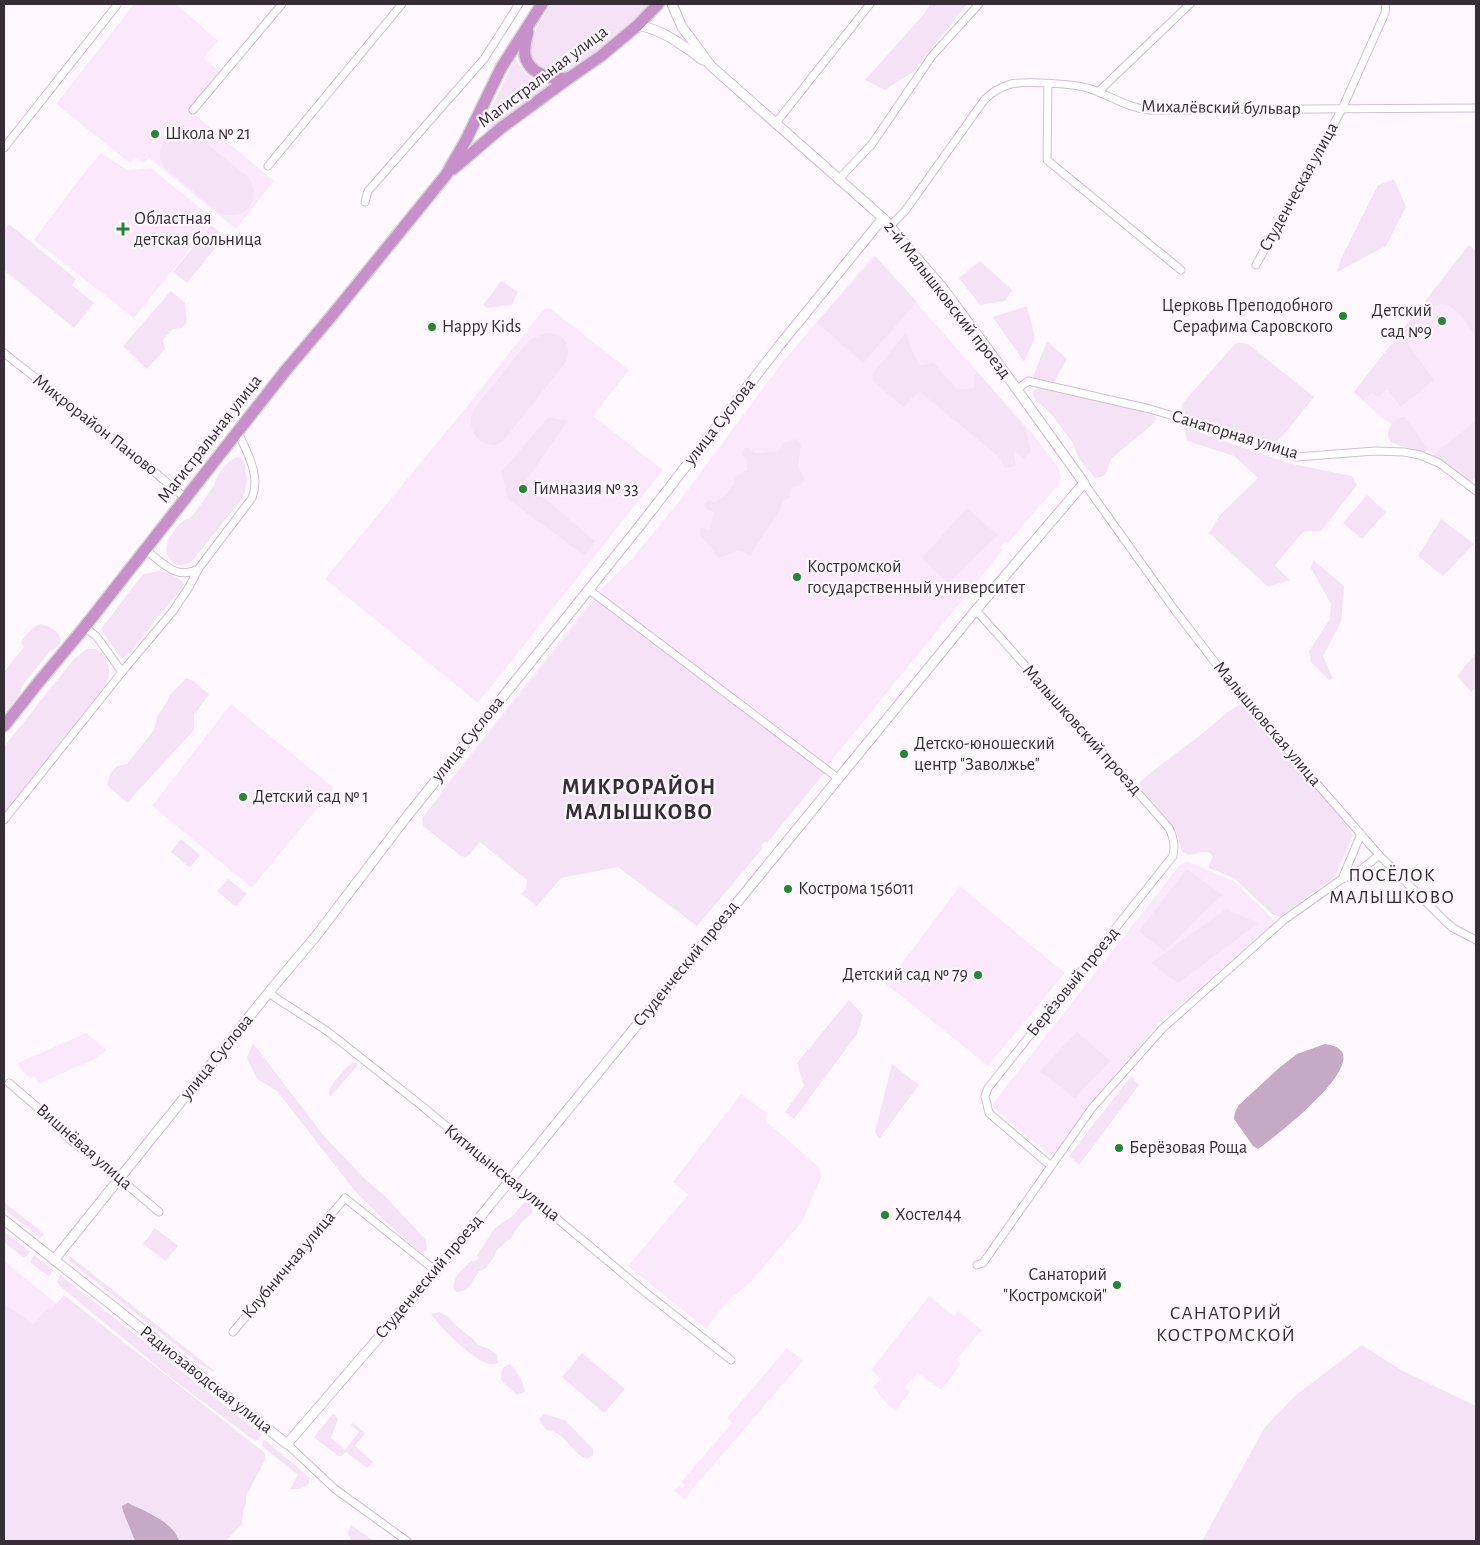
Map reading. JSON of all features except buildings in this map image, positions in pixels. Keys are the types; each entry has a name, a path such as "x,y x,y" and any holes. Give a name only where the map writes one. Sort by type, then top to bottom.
{"highway":[{"name":"Магистральная улица","path":"4,726 85,627 286,370 446,175 466,140 501,68 542,4"},
{"name":"Магистральная улица","path":"446,175 501,128 601,56 638,25 658,4"},
{"path":"530,24 525,46 525,56 531,67 538,73 558,80 569,78"}],"street":[{"path":"193,110 282,4"},
{"path":"268,166 402,4"},
{"path":"365,202 368,191 484,58 519,4"},
{"name":"2-й Малышковский проезд","path":"672,4 682,27 711,66 890,226 939,284 1084,483"},
{"path":"775,124 870,4"},
{"path":"838,180 872,144 932,56 979,4"},
{"path":"1098,92 1190,4"},
{"name":"Студенческая улица","path":"1256,265 1342,109 1385,13 1386,4"},
{"path":"4,148 117,6"},
{"path":"638,25 666,34 711,66"},
{"name":"Михалёвский бульвар","path":"890,226 905,211 985,99 997,89 1008,84 1020,82 1076,86 1098,92 1128,106 1150,110 1476,108"},
{"path":"1048,84 1047,160 1181,270"},
{"name":"улица Суслова","path":"54,1260 316,936 406,818 648,515 779,346 883,218"},
{"name":"Микрорайон Паново","path":"4,353 185,498"},
{"name":"Санаторная улица","path":"1018,390 1028,381 1150,409 1296,457 1375,451 1404,452 1420,455 1439,463 1476,491"},
{"path":"4,820 173,610 199,568 252,498 256,488 256,478 238,432"},
{"name":"Студенческий проезд","path":"287,1444 436,1271 976,610 1084,483"},
{"name":"Малышковская улица","path":"1084,483 1174,609 1243,699 1379,855 1445,921 1453,928 1476,940"},
{"path":"145,549 171,569 181,573 190,573 199,568"},
{"path":"588,589 839,779"},
{"name":"Малышковский проезд","path":"976,610 1169,828 1174,838 1175,849 1173,856"},
{"path":"85,627 97,636 122,672"},
{"path":"1342,879 1361,834"},
{"path":"977,1265 983,1263 1092,1108 1162,1029 1284,920 1342,879 1351,876 1379,855"},
{"name":"Берёзовый проезд","path":"1051,1166 989,1113 985,1096 988,1088 1173,856"},
{"name":"Китицынская улица","path":"269,992 327,1031 422,1106 645,1292 731,1360"},
{"name":"Вишнёвая улица","path":"9,1083 69,1139 160,1212"},
{"name":"Клубничная улица","path":"233,1332 345,1198 436,1271"},
{"name":"Радиозаводская улица","path":"4,1220 287,1444 336,1489 407,1541"}],"shaded area":[{"name":"Школа № 21","path":"134,4 176,4 218,41 204,58 220,72 189,110 274,181 236,229 149,158 143,163 137,158 130,163 56,104"},
{"path":"551,4 651,4 623,31 584,62 568,72 559,74 537,64 531,48 541,20"},
{"path":"930,4 967,4 913,72 885,90 865,80 924,14"},
{"path":"515,58 529,76 549,86 487,130 484,125"},
{"path":"176,130 186,130 195,134 249,178 254,194 253,201 249,207 237,214 221,214 164,167 160,156 161,146"},
{"name":"Областная детская больница","path":"101,153 127,170 151,168 214,219 134,318 34,240"},
{"path":"1394,179 1406,207 1386,246 1337,272 1341,259 1378,185"},
{"path":"9,224 76,279 72,285 94,303 74,328 4,270 4,231"},
{"path":"211,225 225,236 187,283 173,272"},
{"name":"Детский сад №9","path":"1469,245 1476,251 1476,476 1471,482 1381,417 1354,392"},
{"path":"1469,245 1476,251 1476,337 1455,310 1444,304 1438,305 1411,327 1406,335 1407,343 1434,380 1401,407 1387,389 1378,397 1372,393 1363,400 1354,392"},
{"name":"Костромской государственный университет","path":"874,255 1031,432 1058,467 1061,478 1058,485 1008,543 1005,542 1000,548 1003,550 828,765 745,701 626,857 532,869 439,794 599,591 629,562 678,503 784,360"},
{"path":"876,257 917,302 863,363 817,322"},
{"path":"980,261 1012,290 1005,301 980,305 959,278"},
{"path":"501,281 518,292 512,305 487,308 483,305"},
{"path":"171,291 185,303 187,322 182,328 173,329 163,340 165,349 147,369 123,346"},
{"path":"1027,306 1035,337 1024,362 993,317"},
{"name":"Гимназия № 33","path":"550,308 629,370 593,416 663,470 478,703 325,579 469,404 544,309"},
{"path":"546,333 562,337 565,341 568,350 566,362 504,440 496,445 483,442 474,434 472,428 471,422 474,409 526,344"},
{"path":"906,333 920,365 934,363 957,389 964,390 975,387 974,375 978,373 1026,429 1031,452 1024,458 1014,451 1016,466 1005,468 999,457 919,391 903,407 873,381 872,374"},
{"path":"1047,341 1067,359 1054,382 1032,379"},
{"path":"1238,343 1248,344 1314,397 1274,444 1181,413 1182,404 1234,345"},
{"path":"1038,387 1150,412 1154,414 1156,419 1153,424 1111,459 1106,474 1095,478 1078,457 1073,443 1052,415 1034,398 1034,390"},
{"path":"1404,416 1428,449 1425,453 1392,443 1389,439 1388,431 1390,427"},
{"path":"549,417 568,421 525,482 595,541 585,556 508,499 501,472"},
{"path":"1476,421 1476,476 1471,482 1433,455"},
{"path":"1184,427 1288,463 1352,476 1357,485 1321,531 1303,532 1275,565 1290,580 1268,587 1209,533 1220,515 1258,478 1234,456 1187,441"},
{"path":"796,439 801,444 798,466 805,480 799,486 791,487 789,498 783,501 776,516 750,556 737,551 723,557 718,557 700,535 700,528 710,529 714,512 707,509 703,504 709,500 714,502 724,496 735,483 735,478 747,470 747,461 742,454 744,448 750,448 755,453 778,452 783,443"},
{"path":"234,458 242,459 245,465 247,481 241,500 192,561 183,565 175,564 166,550 170,536 180,524 190,518 195,512 214,486 223,468"},
{"path":"1367,495 1386,512 1362,539 1343,523"},
{"path":"967,508 998,535 948,583 922,558"},
{"path":"1441,519 1474,544 1443,576 1418,556"},
{"path":"1313,560 1344,586 1341,622 1323,656 1333,679 1329,680 1311,662 1309,651 1330,619 1331,604 1311,568"},
{"path":"159,571 170,573 183,582 184,585 127,656 123,658 119,656 101,629 143,574"},
{"path":"595,600 825,772 767,843 765,841 761,846 763,848 697,926 618,867 561,878 537,906 521,894 526,889 527,880 480,842 469,855 461,856 423,826 422,818"},
{"path":"41,624 56,631 59,635 60,643 50,651 22,686 21,692 4,714 4,672 24,647 21,642 32,629"},
{"path":"87,649 95,649 106,661 109,677 104,687 4,813 4,747 74,659"},
{"path":"1475,654 1476,688 1471,692 1457,676"},
{"path":"186,678 193,681 209,694 194,715 194,730 127,803 107,785 110,774 117,766 127,764 154,730 157,716 169,696"},
{"name":"Детский сад № 1","path":"231,704 334,788 252,888 152,806"},
{"path":"1241,704 1330,804 1353,835 1335,876 1280,917 1272,914 1235,879 1209,868 1213,857 1210,853 1202,852 1190,855 1182,852 1174,827 1140,788 1140,782 1148,775 1226,713"},
{"path":"181,839 200,855 190,868 171,852"},
{"path":"1187,861 1234,881 1274,920 1273,924 1158,1024 1088,1106 1052,1157 995,1109 993,1106 994,1102 1179,866"},
{"path":"1187,869 1222,895 1164,951 1139,931"},
{"path":"228,879 247,894 236,907 217,891"},
{"name":"Детский сад № 79","path":"960,886 1065,973 988,1066 886,984"},
{"path":"1226,909 1258,923 1178,983 1151,963"},
{"path":"849,1000 863,1015 857,1034 794,1119 785,1112 804,1086 797,1063"},
{"path":"1077,1032 1110,1061 1075,1098 1040,1071"},
{"path":"86,1033 107,1050 95,1059 38,1084 35,1076 30,1078 21,1070 18,1063"},
{"path":"253,1043 323,1135 366,1180 385,1196 426,1240 427,1250 421,1253 355,1191 277,1091 257,1079 247,1058"},
{"path":"1325,1044 1332,1045 1342,1052 1343,1062 1337,1075 1326,1090 1311,1105 1280,1132 1258,1149 1253,1146 1234,1119 1239,1105 1297,1054"},
{"path":"352,1063 357,1063 358,1065 330,1097 331,1086"},
{"path":"892,1064 919,1085 879,1139 875,1132"},
{"path":"1131,1076 1139,1085 1079,1165 1069,1156"},
{"path":"741,1094 767,1113 766,1121 820,1168 821,1178 802,1222 747,1286 727,1301 706,1329 628,1266 688,1195 673,1182"},
{"path":"4,1202 44,1234 40,1238 4,1209"},
{"path":"525,1202 531,1204 533,1212 521,1223 511,1238 497,1250 485,1269 479,1271 469,1287 463,1291 457,1292 454,1290 458,1274 471,1261 476,1261 477,1255 495,1228 515,1214"},
{"path":"155,1228 178,1246 165,1261 143,1244"},
{"path":"4,1231 30,1252 26,1257 23,1257 4,1242"},
{"path":"34,1255 53,1270 50,1276 30,1262"},
{"path":"70,1256 217,1373 201,1365 68,1260"},
{"path":"4,1261 57,1304 51,1311 48,1308 33,1324 4,1303"},
{"path":"60,1275 262,1435 258,1440 255,1441 174,1380 61,1287 57,1282"},
{"path":"64,1295 265,1453 265,1460 246,1496 242,1524 226,1541 179,1541 176,1534 165,1522 128,1503 123,1506 123,1511 135,1541 4,1541 4,1303 33,1324 48,1308 51,1310"},
{"path":"929,1296 954,1316 958,1311 982,1330 956,1360 961,1364 941,1390 918,1373 905,1387 910,1392 895,1411 873,1387 881,1379 871,1370"},
{"path":"439,1312 449,1317 456,1326 478,1345 489,1349 497,1355 498,1363 483,1362 467,1351 431,1314"},
{"path":"1362,1345 1401,1370 1476,1406 1476,1541 1202,1541 1265,1427 1296,1395"},
{"path":"787,1348 803,1361 685,1500 674,1491 679,1485 682,1488 685,1485 681,1482 732,1423 727,1418"},
{"path":"582,1353 625,1389 604,1413 562,1377"},
{"path":"510,1364 520,1377 525,1392 517,1395 501,1380 502,1370"},
{"path":"334,1414 338,1419 331,1438 345,1450 359,1432 351,1425 353,1423 365,1433 355,1446 373,1462 367,1468 346,1452 342,1456 338,1456 314,1437"},
{"path":"544,1414 565,1420 593,1449 593,1455 587,1459 581,1456 559,1434 546,1430 539,1419"},
{"path":"264,1439 310,1478 308,1485 298,1489 290,1489 298,1475 263,1447"},
{"path":"128,1503 165,1523 176,1534 179,1541 135,1541 122,1506"},
{"path":"351,1525 374,1541 351,1541 348,1533"}],"place":[{"name":"Школа № 21","path":"155,134"},
{"name":"Областная детская больница","path":"123,229"},
{"name":"Церковь Преподобного Серафима Саровского","path":"1343,316"},
{"name":"Детский сад №9","path":"1442,321"},
{"name":"Happy Kids","path":"432,327"},
{"name":"Гимназия № 33","path":"523,489"},
{"name":"Костромской государственный университет","path":"797,577"},
{"name":"Детско-юношеский центр \"Заволжье\"","path":"904,754"},
{"name":"Детский сад № 1","path":"243,797"},
{"name":"Кострома 156011","path":"788,889"},
{"name":"Детский сад № 79","path":"978,975"},
{"name":"Берёзовая Роща","path":"1119,1148"},
{"name":"Хостел44","path":"885,1215"},
{"name":"Санаторий \"Костромской\"","path":"1117,1285"}],"district":[{"name":"МИКРОРАЙОН МАЛЫШКОВО","path":"639,800"},
{"name":"ПОСЁЛОК МАЛЫШКОВО","path":"1392,886"},
{"name":"САНАТОРИЙ КОСТРОМСКОЙ","path":"1226,1324"}]}
